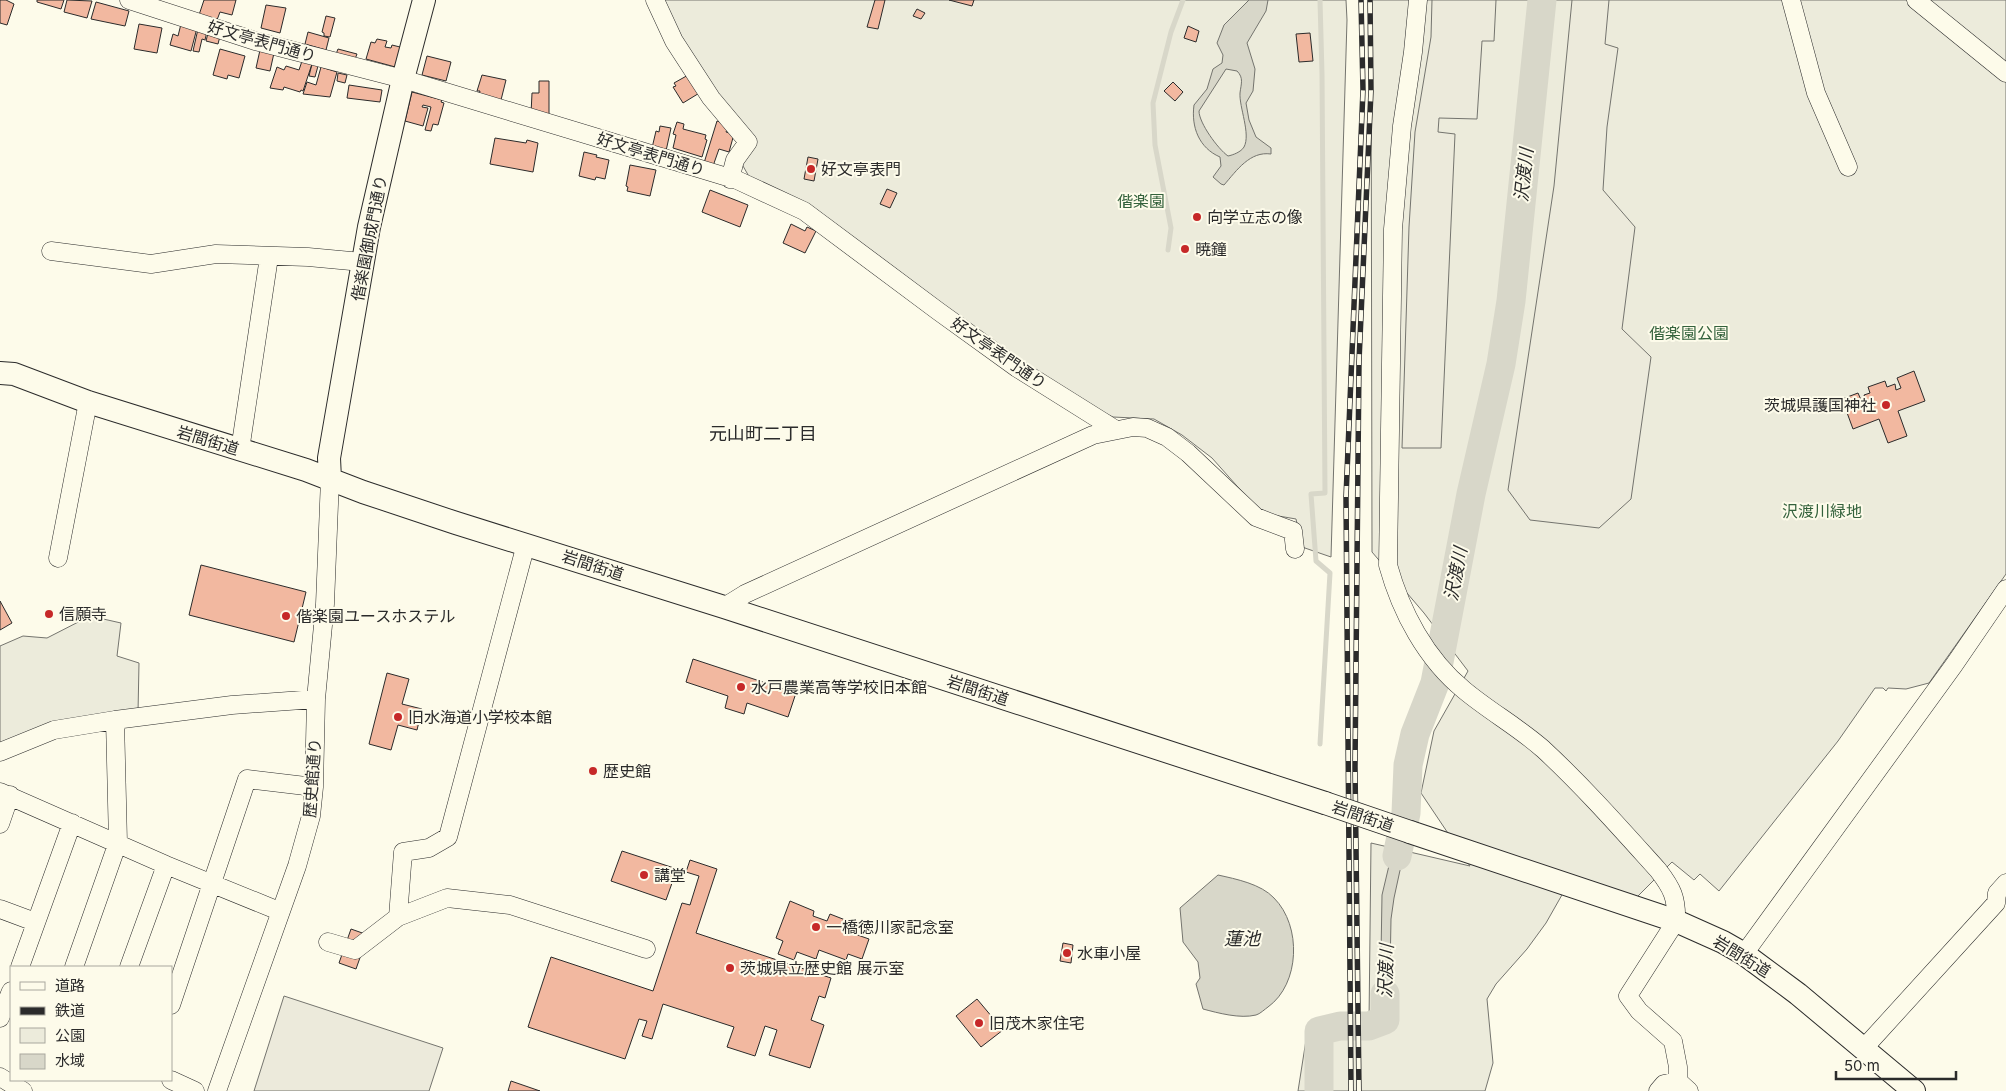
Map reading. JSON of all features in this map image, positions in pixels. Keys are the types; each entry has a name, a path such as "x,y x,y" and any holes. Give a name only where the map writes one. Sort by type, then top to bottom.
{"main road":[{"name":"偕楽園御成門通り","path":"330,479 329,458 362,262 402,79 424,0"},
{"name":"岩間街道","path":"2,368 88,402 1325,803 1676,921 1723,942 1744,954 1798,994 1914,1091"}],"street":[{"name":"好文亭表門通り","path":"129,0 255,41 402,79 730,178 804,210 1017,368 1116,430"},
{"path":"655,0 674,41 706,90 748,142 735,160 730,178"},
{"path":"1418,0 1413,52 1402,126 1393,229 1388,565 1400,604 1418,635 1438,663 1464,690 1516,727 1554,760 1658,870 1672,888 1677,907 1676,921 1628,996 1639,1011 1673,1041 1684,1086 1664,1084 1658,1091"},
{"path":"1791,0 1816,94 1848,167"},
{"path":"1916,0 2006,73"},
{"path":"51,251 150,264 216,254 308,257 362,262"},
{"path":"240,450 270,256"},
{"path":"58,558 88,402"},
{"path":"724,607 745,594 1093,435 1134,427 1147,428 1167,437 1256,517 1293,531 1296,549"},
{"name":"歴史館通り","path":"217,1091 297,866 311,816 314,787 316,699 324,604 330,479"},
{"path":"398,917 403,852 429,848 448,837 526,544"},
{"path":"1744,954 1954,665 2006,589"},
{"path":"0,752 54,730 232,705 316,699"},
{"path":"74,966 118,842 115,720"},
{"path":"172,1002 247,780 314,787"},
{"path":"0,824 5,794 118,842 212,885 280,911"},
{"path":"20,966 72,823"},
{"path":"129,966 166,865"},
{"path":"1864,1048 1996,903 1997,893 2006,883"},
{"path":"328,942 355,950 398,917 447,898 510,905 646,949"},
{"path":"0,909 35,922"},
{"path":"0,1018 10,993"},
{"path":"0,1077 24,1091"},
{"path":"172,1080 195,1091"}],"green space":[{"name":"偕楽園","path":"661,0 1346,0 1347,20 1331,557 1302,547 1296,519 1261,513 1212,458 1182,435 1154,419 1113,417 1083,403 751,180 739,159 756,141 728,110 691,53"},
{"name":"沢渡川緑地","path":"1371,0 2006,0 2006,574 1929,683 1906,689 1888,688 1886,691 1883,688 1875,688 1838,741 1719,891 1700,874 1694,880 1672,862 1637,897 1571,879 1546,923 1527,949 1496,984 1487,999 1493,1063 1485,1091 1298,1091 1306,1040 1369,1023 1371,843 1470,866 1421,793 1434,731 1468,671 1424,613 1372,552"},
{"name":"信願寺","path":"90,616 121,623 117,656 139,663 138,713 0,745 0,646 23,636 47,638"}],"shaded area":[{"path":"1432,0 1496,0 1494,41 1482,41 1477,119 1439,118 1438,132 1455,134 1441,448 1402,448 1409,227 1415,132 1431,37"},
{"path":"1572,0 1609,0 1605,44 1618,48 1607,127 1603,190 1635,227 1622,329 1651,357 1631,499 1599,528 1530,520 1508,490 1554,186"},
{"path":"284,996 443,1048 429,1091 254,1091"}],"water":[{"path":"1249,0 1268,0 1266,11 1247,43 1255,69 1253,91 1246,103 1249,120 1256,137 1271,148 1271,154 1257,155 1250,159 1224,185 1213,177 1221,166 1220,157 1207,148 1198,136 1193,113 1194,105 1207,89 1213,69 1222,63 1223,55 1217,43 1224,25","holes":["1226,69 1237,71 1241,79 1240,99 1246,128 1246,142 1241,150 1228,156 1219,148 1210,135 1202,122 1199,111"]},
{"path":"1396,836 1407,838 1391,919 1389,1025 1369,1032 1374,1021 1380,1016 1382,895"},
{"name":"蓮池","path":"1218,875 1248,883 1269,893 1283,910 1289,924 1294,954 1286,984 1279,997 1261,1013 1256,1015 1236,1016 1203,1009 1196,984 1200,978 1198,962 1183,942 1180,908"},
{"path":"1316,1026 1325,1063 1324,1091 1314,1091"}],"building":[{"path":"0,0 6,0 14,4 7,25 0,23"},
{"path":"37,0 64,0 61,9 37,2"},
{"path":"67,0 92,1 87,18 64,12"},
{"path":"204,0 236,0 232,15 220,12 217,20 199,15"},
{"path":"875,0 885,0 878,29 867,27"},
{"path":"949,0 974,0 972,6"},
{"path":"96,2 129,11 125,26 91,19"},
{"path":"266,5 286,8 280,33 261,28"},
{"path":"917,9 925,13 921,19 913,16"},
{"path":"326,16 335,18 330,37 324,36 322,32"},
{"path":"139,24 162,28 157,53 134,49"},
{"path":"181,24 197,28 191,51 170,45 173,34 178,36"},
{"path":"1188,26 1199,31 1196,42 1184,38"},
{"path":"198,29 207,31 205,40 202,39 199,52 193,51"},
{"path":"308,32 329,38 326,50 305,44"},
{"path":"208,33 220,36 218,44 206,41"},
{"path":"1310,33 1313,61 1299,62 1296,34"},
{"path":"377,39 387,41 385,47 391,48 392,45 404,48 399,68 366,59 371,42 375,43"},
{"path":"220,49 245,56 239,78 228,75 227,79 213,75"},
{"path":"338,49 357,54 355,59 336,54"},
{"path":"260,50 274,53 270,71 256,68"},
{"path":"427,56 451,62 446,81 422,75"},
{"path":"302,61 312,64 303,91 301,90 300,92 284,87 283,90 270,88 277,67 284,70 286,66 299,70"},
{"path":"312,64 318,66 315,77 309,76"},
{"path":"321,67 337,72 330,97 303,94 307,82 316,85"},
{"path":"338,73 347,75 345,83 337,81"},
{"path":"690,74 701,92 683,103 673,87 676,86 674,83"},
{"path":"482,75 506,80 500,104 478,98 480,91 477,91"},
{"path":"539,81 549,81 549,114 531,114 532,93 539,93"},
{"path":"1173,82 1183,92 1175,101 1164,91"},
{"path":"349,85 382,90 380,102 347,98"},
{"path":"412,92 442,100 441,102 444,103 438,125 433,124 431,131 425,130 431,107 423,105 422,107 428,108 423,126 405,121"},
{"path":"717,121 729,125 726,132 734,134 729,152 719,149 713,166 704,163"},
{"path":"677,122 684,124 683,129 706,135 705,139 707,140 702,157 673,148 676,135 673,134"},
{"path":"660,126 671,128 666,151 652,148 656,131 659,132"},
{"path":"495,138 526,143 527,140 538,143 533,172 490,164"},
{"path":"584,152 609,160 605,179 596,177 595,180 579,176"},
{"name":"好文亭表門","path":"808,157 818,159 814,181 804,179"},
{"path":"630,165 656,170 650,196 627,191 628,187 626,186"},
{"path":"887,189 897,193 890,208 880,204"},
{"path":"710,190 748,205 740,227 702,212"},
{"path":"791,224 805,231 807,227 816,231 805,253 783,243"},
{"path":"1914,371 1925,401 1898,411 1907,436 1888,443 1879,419 1853,429 1842,399 1858,393 1862,402 1866,401 1864,395 1870,393 1868,387 1885,381 1887,387 1895,384 1896,390 1901,388 1897,378"},
{"path":"201,565 306,592 294,642 189,615"},
{"path":"0,601 12,623 0,630"},
{"name":"水戸農業高等学校旧本館","path":"693,659 796,693 788,717 747,703 744,714 725,708 728,696 686,682"},
{"name":"旧水海道小学校本館","path":"387,673 409,679 402,704 422,709 417,730 398,725 391,750 369,744"},
{"name":"講堂","path":"622,851 677,869 666,900 611,881"},
{"name":"茨城県立歴史館 展示室","path":"690,860 717,869 696,933 831,978 825,998 819,996 811,1020 824,1025 810,1068 769,1055 777,1030 765,1026 755,1056 727,1047 734,1027 663,1004 652,1039 642,1036 647,1021 639,1019 625,1059 528,1027 551,957 653,991 682,903 690,905 699,876 686,872"},
{"name":"一橋徳川家記念室","path":"790,901 814,911 813,916 827,921 830,914 853,923 849,932 869,939 862,959 848,954 846,960 819,950 816,959 797,952 794,960 778,954 783,941 776,938"},
{"path":"351,929 368,935 356,969 339,963"},
{"name":"水車小屋","path":"1063,943 1073,945 1071,963 1060,961"},
{"name":"旧茂木家住宅","path":"977,999 1003,1030 981,1047 956,1016"},
{"path":"511,1081 540,1091 508,1091"}],"waterway":[{"path":"1168,250 1171,228 1155,145 1153,103 1171,32 1183,0"},
{"path":"1320,0 1325,493 1311,494 1316,561 1330,573 1320,744"},
{"name":"沢渡川","path":"1397,856 1406,813 1408,765 1415,734 1435,683 1471,494 1501,364 1511,301 1542,0"},
{"name":"沢渡川","path":"1319,1091 1319,1031 1340,1026 1369,1026 1385,1020 1385,994"}],"railway":[{"path":"1351,1091 1346,497 1363,90 1361,0"},
{"path":"1359,1091 1355,767 1359,361 1371,91 1370,0"}],"place":[{"name":"好文亭表門","path":"811,169"},
{"name":"向学立志の像","path":"1197,217"},
{"name":"暁鐘","path":"1185,249"},
{"name":"茨城県護国神社","path":"1886,405"},
{"name":"信願寺","path":"49,614"},
{"name":"偕楽園ユースホステル","path":"286,616"},
{"name":"水戸農業高等学校旧本館","path":"741,687"},
{"name":"旧水海道小学校本館","path":"398,717"},
{"name":"歴史館","path":"593,771"},
{"name":"講堂","path":"644,875"},
{"name":"一橋徳川家記念室","path":"816,927"},
{"name":"水車小屋","path":"1067,953"},
{"name":"茨城県立歴史館 展示室","path":"730,968"},
{"name":"旧茂木家住宅","path":"979,1023"}],"district":[{"name":"元山町二丁目","path":"763,434"}],"park label":[{"name":"偕楽園公園","path":"1689,333"}]}
